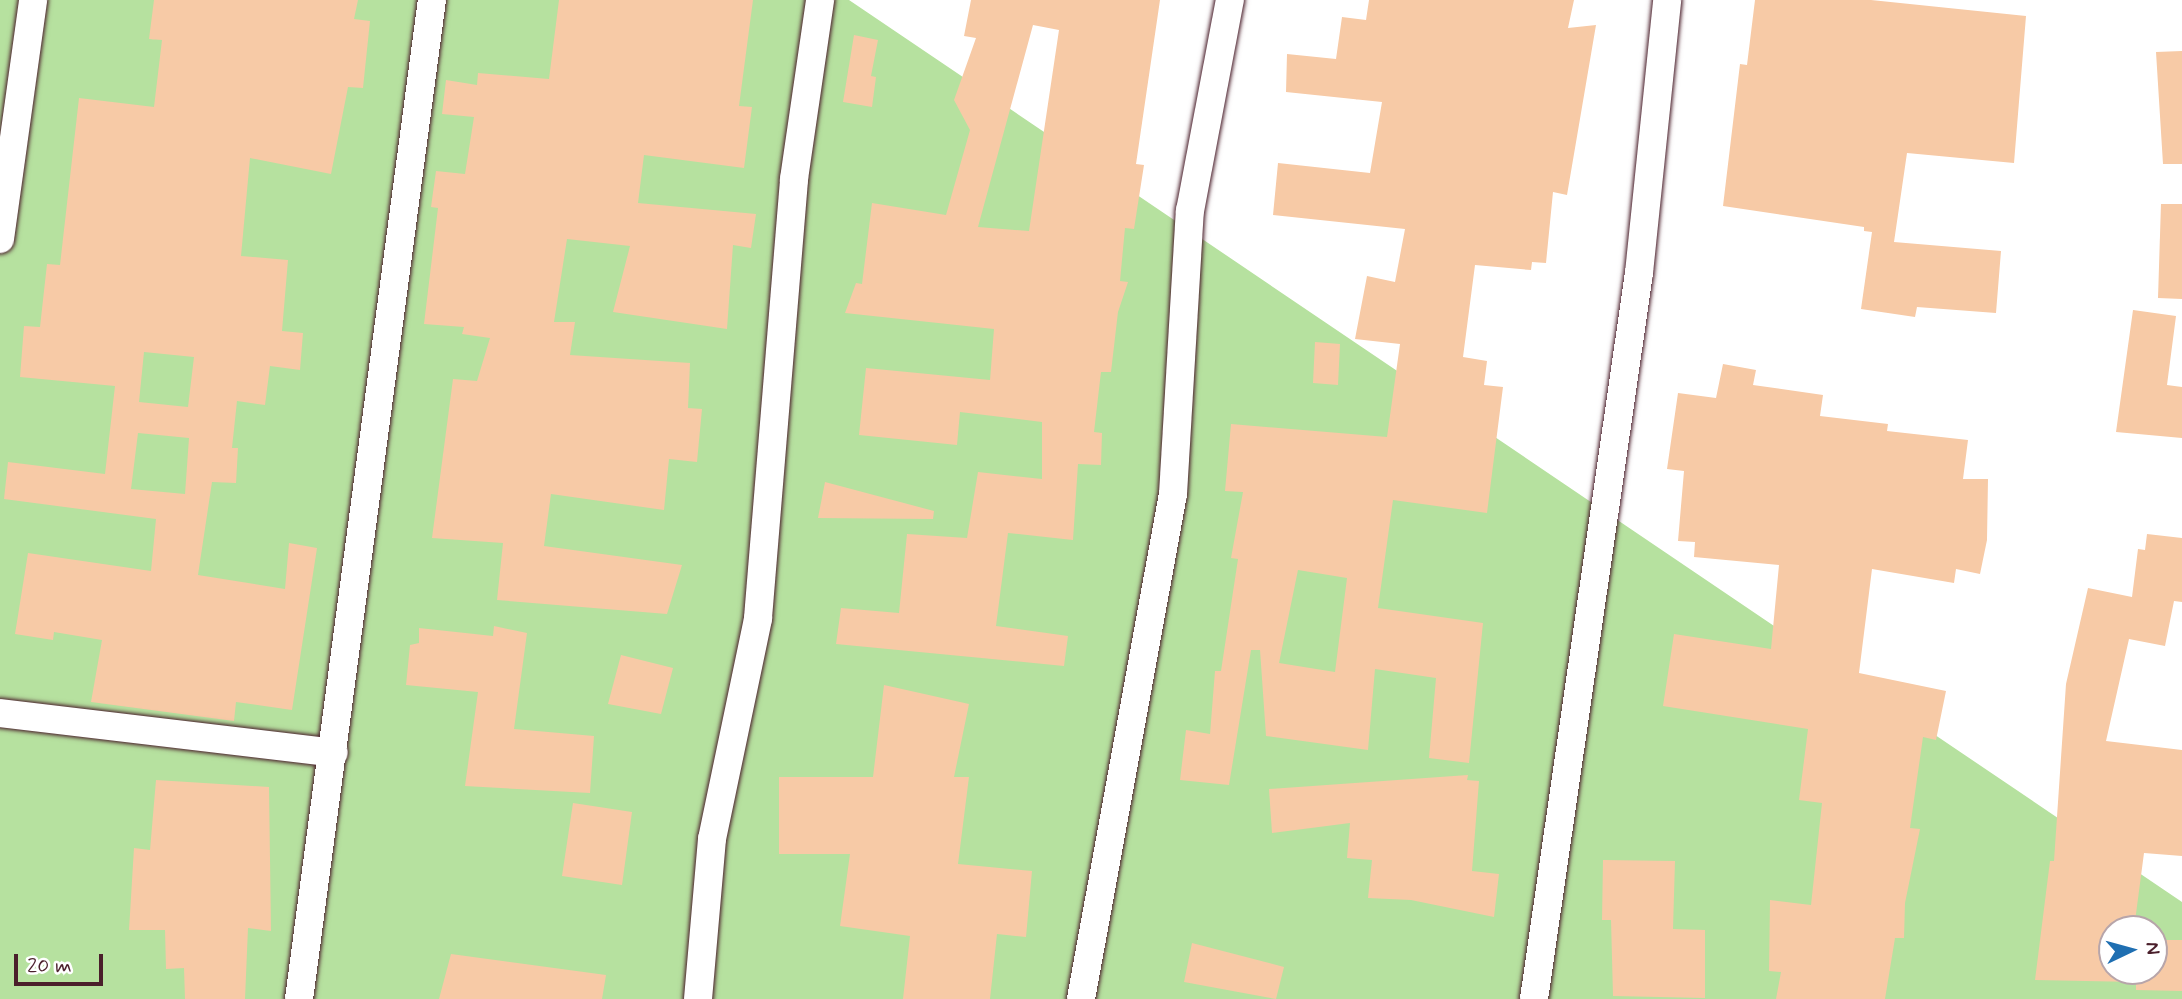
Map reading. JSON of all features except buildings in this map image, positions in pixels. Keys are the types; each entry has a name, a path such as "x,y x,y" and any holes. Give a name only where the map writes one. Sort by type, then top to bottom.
{"street":[{"path":"0,239 33,0"},
{"path":"299,999 334,753 432,0"},
{"path":"698,999 712,839 758,618 794,179 820,0"},
{"path":"1081,999 1173,494 1190,211 1230,0"},
{"path":"1534,999 1639,274 1667,0"},
{"path":"0,713 334,753"}],"green space":[{"path":"0,0 849,0 2182,902 2182,999 0,999"}]}
